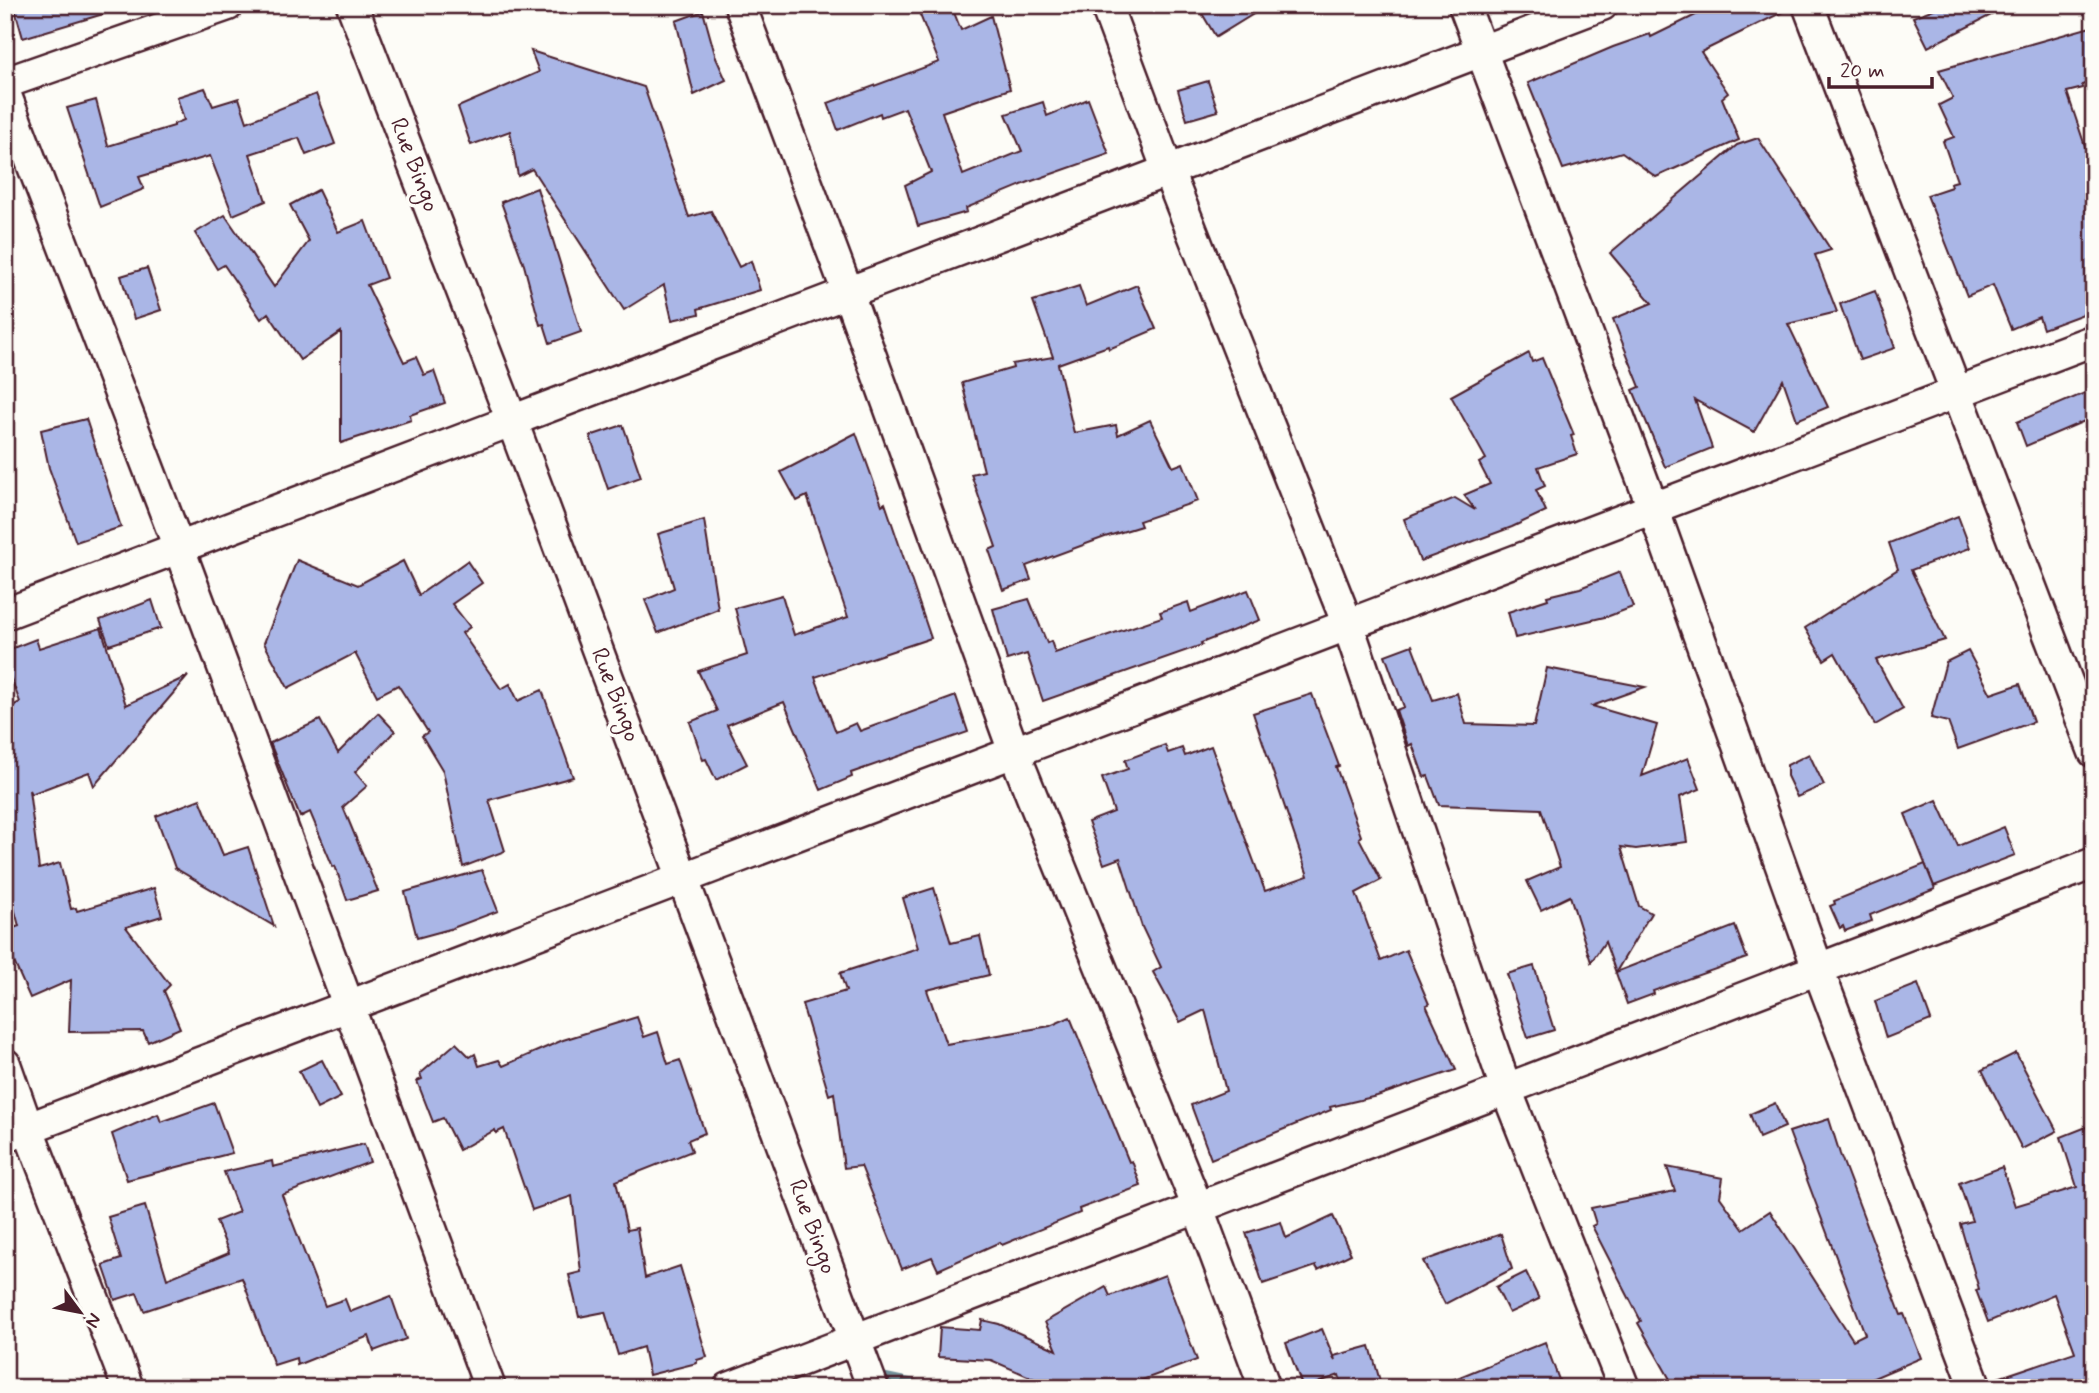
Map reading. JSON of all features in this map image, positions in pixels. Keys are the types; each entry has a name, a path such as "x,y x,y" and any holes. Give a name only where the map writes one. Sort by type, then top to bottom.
{"street":[{"path":"5,83 228,5"},
{"name":"Rue Bingo","path":"352,5 512,421 873,1388"},
{"path":"740,5 848,293 1014,752 1198,1208 1265,1388"},
{"path":"1106,5 1168,171 1348,625 1506,1090 1624,1388"},
{"path":"1464,5 1653,508 1818,969 1976,1388"},
{"path":"5,614 1602,5"},
{"path":"1808,5 2094,752"},
{"path":"5,93 179,548 490,1388"},
{"path":"16,1133 2094,340"},
{"path":"729,1388 2094,863"},
{"path":"5,1064 16,1133 128,1388"}],"building":[{"path":"30,5 109,5 110,12 23,38 15,10"},
{"path":"916,5 951,5 961,30 991,16 1010,89 942,112 963,175 1022,151 1006,114 1043,102 1047,116 1088,99 1109,154 1029,182 966,208 967,212 918,226 905,185 931,172 905,108 881,117 880,113 838,130 828,103 939,62"},
{"path":"1197,5 1268,5 1216,37"},
{"path":"1716,5 1791,5 1791,8 1701,52 1728,93 1722,98 1739,140 1656,177 1622,152 1563,169 1528,83 1613,47 1650,34 1651,37"},
{"path":"1944,5 2011,5 1928,47 1913,17"},
{"path":"703,11 716,58 726,80 694,95 676,21"},
{"path":"2094,26 2094,81 2082,85 2083,88 2067,92 2094,173 2094,310 2043,329 2039,317 2011,329 1993,285 1967,296 1927,195 1951,187 1950,183 1957,181 1943,141 1954,137 1939,105 1953,98 1939,70"},
{"path":"531,51 644,87 689,217 711,211 739,267 751,261 760,290 698,309 699,314 672,320 664,285 624,310 532,169 518,176 510,131 471,145 458,107 539,72"},
{"path":"1208,81 1218,111 1187,120 1178,90"},
{"path":"205,88 213,106 239,98 247,122 316,94 335,144 306,155 299,138 250,154 266,201 233,215 210,156 139,177 144,189 100,207 67,108 96,100 108,146 174,126 184,120 177,97"},
{"path":"1758,138 1831,250 1815,255 1837,312 1788,324 1828,407 1797,420 1783,380 1754,432 1695,400 1712,448 1665,467 1633,390 1640,387 1613,319 1652,303 1610,253 1737,145"},
{"path":"537,188 581,332 550,343 544,324 540,325 524,265 501,202"},
{"path":"318,190 338,232 365,221 386,278 367,285 404,362 416,357 424,375 434,371 445,403 410,415 411,420 341,443 341,332 300,360 268,313 261,319 224,265 217,269 195,233 225,215 274,287 309,241 290,205"},
{"path":"147,268 161,310 134,319 121,276"},
{"path":"1137,285 1156,329 1109,349 1108,346 1058,364 1074,433 1116,425 1118,435 1150,420 1173,467 1183,463 1198,501 1139,521 1141,526 1026,566 1031,580 1003,590 989,550 996,547 971,474 984,471 962,383 1013,368 1012,364 1053,357 1033,301 1079,286 1086,306"},
{"path":"1875,291 1895,348 1860,360 1840,304"},
{"path":"1529,353 1532,362 1542,358 1574,435 1571,436 1577,454 1538,467 1545,486 1536,490 1546,511 1512,527 1420,561 1404,519 1455,498 1475,510 1464,495 1490,484 1479,463 1486,459 1451,396"},
{"path":"2094,389 2094,417 2026,446 2017,422"},
{"path":"86,419 121,527 76,542 49,468 41,430"},
{"path":"623,425 641,477 608,489 590,436"},
{"path":"856,433 882,505 885,503 931,638 815,677 836,732 856,723 860,731 956,696 968,732 851,773 852,777 821,790 784,702 727,725 747,764 716,780 706,759 703,760 690,722 717,711 698,671 747,655 735,608 782,595 794,635 848,617 807,496 797,501 781,472"},
{"path":"1958,516 1970,548 1911,570 1945,640 1876,660 1903,709 1875,725 1835,653 1824,660 1805,628 1898,569 1889,543"},
{"path":"704,520 718,609 658,633 645,600 674,588 658,534"},
{"path":"297,560 358,585 403,561 419,595 467,561 482,583 452,604 470,627 462,633 501,689 510,684 518,701 542,690 573,777 489,800 505,851 463,867 443,771 422,736 428,732 398,685 377,696 355,653 288,688 264,643"},
{"path":"1620,572 1633,607 1609,616 1515,638 1508,612"},
{"path":"1248,590 1260,620 1201,643 1202,645 1043,701 1027,654 1007,660 993,609 1029,599 1047,643 1051,641 1055,653 1162,617 1160,612 1188,602 1191,612"},
{"path":"152,600 161,628 109,645 100,620"},
{"path":"101,628 126,705 188,676 94,786 89,772 31,794 29,790 39,869 60,863 71,909 76,908 77,911 154,888 162,916 126,927 170,985 164,991 180,1028 148,1042 143,1031 69,1032 71,980 30,998 5,947 5,931 19,926 5,874 5,710 20,702 5,663 5,651 36,639 39,648"},
{"path":"1412,645 1433,700 1457,693 1466,724 1534,726 1547,668 1645,687 1592,706 1657,725 1642,776 1688,758 1700,789 1680,797 1687,842 1636,849 1621,847 1639,906 1651,913 1616,972 1735,926 1747,958 1653,991 1654,994 1627,1004 1605,942 1591,962 1570,896 1541,910 1527,881 1560,867 1541,809 1439,805 1428,776 1424,777 1412,744 1408,746 1396,710 1404,707 1385,655"},
{"path":"1968,651 1991,694 2020,684 2033,722 1958,749 1948,722 1931,718 1946,662"},
{"path":"1312,694 1339,766 1336,767 1361,836 1359,838 1381,880 1356,893 1381,961 1406,950 1429,1004 1426,1005 1456,1070 1377,1096 1330,1107 1331,1110 1211,1159 1191,1105 1226,1091 1205,1010 1180,1022 1153,972 1161,967 1142,927 1120,858 1104,864 1088,822 1114,812 1102,778 1128,769 1125,760 1165,745 1168,753 1182,748 1185,756 1211,746 1265,891 1308,876 1253,713"},
{"path":"378,713 395,731 355,772 367,786 343,807 378,891 347,900 335,866 333,867 310,812 300,817 270,743 320,720 338,753"},
{"path":"1809,754 1824,785 1797,797 1787,776 1787,765"},
{"path":"200,799 223,855 248,847 274,926 175,868 156,816"},
{"path":"1937,800 1958,846 2004,827 2015,855 1934,886 1905,814"},
{"path":"1925,864 1935,889 1870,915 1872,921 1845,931 1843,926 1840,928 1830,906 1835,904 1834,901"},
{"path":"482,870 498,911 417,938 405,892"},
{"path":"934,888 951,943 980,936 989,975 927,990 946,1044 1050,1026 1070,1017 1141,1186 1079,1209 1080,1213 1002,1245 1000,1242 938,1270 932,1257 902,1269 861,1166 844,1168 834,1093 829,1095 802,1004 846,991 840,973 918,948 903,898"},
{"path":"1534,966 1554,1030 1528,1038 1507,974"},
{"path":"1918,984 1931,1020 1886,1038 1875,1001"},
{"path":"637,1017 644,1037 658,1032 668,1064 680,1060 705,1133 688,1140 692,1151 616,1181 627,1230 637,1228 645,1278 680,1266 707,1357 697,1360 697,1363 649,1375 643,1347 618,1355 605,1312 579,1317 569,1275 581,1272 572,1196 532,1210 504,1129 496,1133 495,1130 459,1150 443,1118 433,1122 417,1081 422,1079 420,1074 456,1043 470,1057 475,1054 479,1066 499,1060 503,1066 563,1040"},
{"path":"2016,1053 2057,1131 2022,1149 1982,1070"},
{"path":"322,1060 341,1097 317,1109 299,1071"},
{"path":"214,1103 232,1153 127,1180 112,1134 158,1114 161,1122"},
{"path":"1775,1103 1785,1127 1759,1138 1750,1114"},
{"path":"1829,1119 1901,1315 1904,1314 1921,1358 1850,1388 1675,1388 1638,1323 1641,1321 1592,1226 1596,1224 1591,1208 1675,1191 1667,1167 1723,1178 1720,1197 1743,1229 1770,1211 1853,1340 1865,1334 1789,1132"},
{"path":"2094,1124 2094,1388 1993,1388 1992,1380 2075,1352 2054,1294 1988,1322 1976,1290 1979,1289 1960,1224 1972,1221 1959,1183 2002,1167 2015,1206 2077,1187 2061,1137"},
{"path":"364,1144 370,1162 282,1195 325,1306 345,1299 350,1312 391,1296 406,1339 374,1351 369,1336 297,1365 296,1358 274,1365 242,1278 144,1311 137,1293 115,1300 103,1265 121,1259 108,1217 145,1206 167,1279 229,1253 216,1221 239,1212 224,1172 272,1161 273,1167"},
{"path":"1333,1216 1351,1254 1318,1270 1316,1266 1263,1284 1246,1233 1281,1222 1286,1238"},
{"path":"1501,1234 1512,1269 1445,1304 1423,1261"},
{"path":"1526,1272 1539,1299 1509,1313 1496,1287"},
{"path":"1165,1275 1197,1360 1134,1383 1142,1388 1046,1384 991,1360 938,1357 940,1327 980,1330 982,1320 999,1324 1057,1350 1045,1322 1106,1287 1110,1296"},
{"path":"1322,1329 1335,1361 1334,1356 1370,1346 1382,1388 1343,1388 1339,1375 1303,1388 1286,1343"},
{"path":"1545,1342 1562,1388 1440,1388 1440,1385"}],"waterway":[{"path":"881,1377 933,1388"}]}
